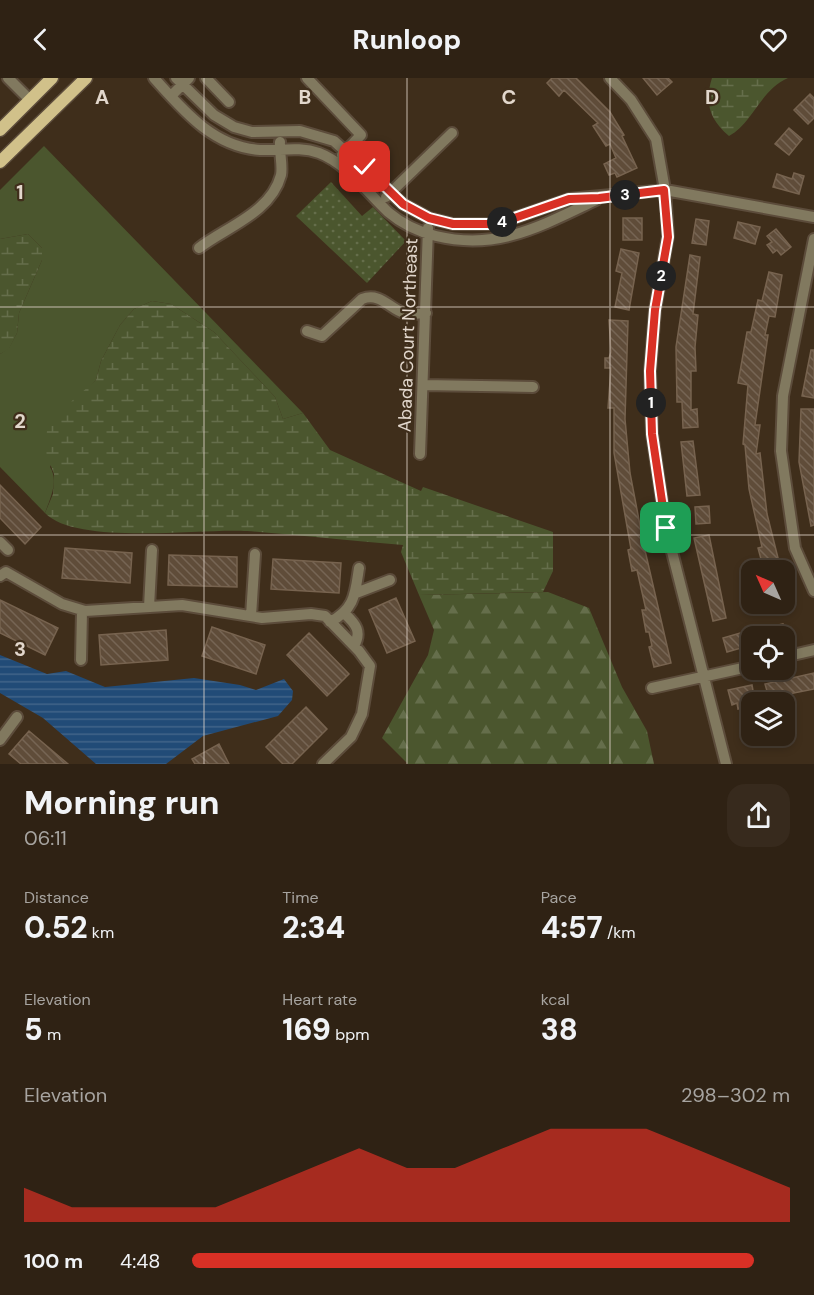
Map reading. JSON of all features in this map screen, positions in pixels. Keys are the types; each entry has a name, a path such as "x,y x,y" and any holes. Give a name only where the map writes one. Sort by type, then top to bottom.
{"main road":[{"path":"0,130 52,78"},
{"path":"0,162 86,78"}],"street":[{"path":"8,78 30,100"},
{"path":"154,78 210,134 237,146 260,150 279,148 310,151 335,161 396,219 427,234 461,242 492,241 534,229 599,198"},
{"path":"206,78 229,102"},
{"path":"307,78 361,135 335,161"},
{"path":"610,78 631,100 656,139 668,237 655,310 650,371 652,434 666,528 726,764"},
{"path":"171,96 182,80 214,115 234,127 252,132 300,130 319,134 346,150 403,204 429,218 453,224 497,224 569,199 599,198 664,190 814,217"},
{"path":"198,249 218,233 233,229 275,189 282,173 279,148 281,132"},
{"path":"379,203 452,133"},
{"name":"Abada Court Northeast","path":"420,454 429,218"},
{"path":"814,239 783,396 781,451 795,548 814,591"},
{"path":"307,332 322,336 362,299 368,297 380,298 406,314 426,313"},
{"path":"423,385 533,387"},
{"path":"149,607 152,550"},
{"path":"251,616 255,554"},
{"path":"330,621 345,614 356,593 359,568"},
{"path":"0,576 6,572 62,604 82,610 182,605 261,618 311,614 325,616 370,666 362,714 351,737 323,764"},
{"path":"356,593 390,580"},
{"path":"81,660 82,610"},
{"path":"345,614 358,629 359,635 354,646"},
{"path":"795,654 814,650"},
{"path":"652,688 703,679 741,669"},
{"path":"0,740 17,717"}],"green space":[{"path":"712,78 788,78 770,90 745,123 729,136 717,124 710,110 709,95"},
{"path":"44,146 303,413 283,419 275,397 214,332 171,304 152,301 134,309 120,325 101,361 96,380 86,390 50,467 54,484 45,513 0,467 0,354 9,348 17,333 19,313 42,260 42,248 28,234 0,239 0,190"},
{"path":"331,182 362,216 373,207 406,241 367,283 296,216"},
{"path":"28,234 42,248 42,260 19,313 17,333 9,349 0,354 0,239"},
{"path":"152,301 171,304 214,332 275,397 283,419 303,413 330,450 421,491 423,487 553,532 553,571 543,592 419,595 401,552 403,545 247,531 111,532 84,529 61,523 45,513 53,494 54,474 44,448 47,431 65,407 96,380 101,361 120,325 134,309"},
{"path":"548,592 589,608 622,687 647,731 654,764 408,764 382,738 428,655 434,630 419,595"}],"water":[{"path":"0,655 47,674 66,671 105,687 194,678 240,685 256,690 284,679 293,691 292,700 278,716 203,736 166,764 96,764 43,718 0,693"}],"building":[{"path":"552,78 576,78 610,112 624,135 622,136 637,168 617,177 615,173 609,175 604,164 616,158 610,144 606,146 593,126 598,123 564,90 559,96 547,83"},
{"path":"643,78 668,78 672,82 657,95"},
{"path":"810,94 814,98 814,118 808,124 794,110"},
{"path":"789,128 802,139 789,155 775,144"},
{"path":"794,173 804,176 799,194 773,187 777,174 792,179"},
{"path":"623,218 642,218 642,240 623,240"},
{"path":"696,219 709,221 706,245 692,243"},
{"path":"738,222 760,227 755,244 734,238"},
{"path":"776,229 791,247 781,255 777,250 773,253 767,245 772,242 767,236"},
{"path":"621,249 639,253 629,310 615,307 622,273 616,271"},
{"path":"690,255 700,257 693,314 698,315 695,347 696,371 691,371 691,410 697,409 698,427 683,428 682,402 677,402 676,347"},
{"path":"769,272 782,275 775,317 769,316 765,335 768,335 755,425 760,425 756,454 760,453 767,514 778,560 761,560 758,548 762,547 749,489 745,445 743,444 748,385 738,383 747,332 751,332 758,300 762,301"},
{"path":"609,320 628,321 625,419 630,473 671,663 654,667 649,647 652,646 649,632 646,632 642,610 646,610 637,570 632,571 628,550 631,549 614,453 614,408 608,408 611,368 605,368 605,358 609,358 611,352"},
{"path":"811,350 814,350 814,398 802,396"},
{"path":"801,409 814,409 814,525 811,526 799,462"},
{"path":"693,441 700,495 687,496 681,442"},
{"path":"0,485 41,527 25,544 0,518"},
{"path":"709,506 710,523 696,524 695,507"},
{"path":"709,535 726,618 713,621 694,538"},
{"path":"65,548 132,553 130,583 62,578"},
{"path":"169,555 237,557 237,587 168,585"},
{"path":"273,559 341,563 339,593 271,589"},
{"path":"396,598 415,641 387,653 369,610"},
{"path":"0,600 58,628 45,655 0,633"},
{"path":"212,627 265,645 256,674 202,656"},
{"path":"166,630 168,660 101,665 99,635"},
{"path":"309,633 349,674 327,696 287,655"},
{"path":"741,633 741,648 727,652 723,638"},
{"path":"814,673 814,689 795,693 767,692 765,684 795,680 795,677"},
{"path":"752,685 753,692 741,692 741,708 738,709 737,703 732,705 728,690"},
{"path":"306,707 327,729 292,764 283,764 266,747"},
{"path":"29,731 68,764 21,764 9,754"},
{"path":"219,744 229,764 195,764 192,759"}],"route":[{"path":"365,167 403,204 429,218 453,224 497,224 569,199 599,198 664,190 668,237 655,310 650,371 652,434 666,528"}]}
